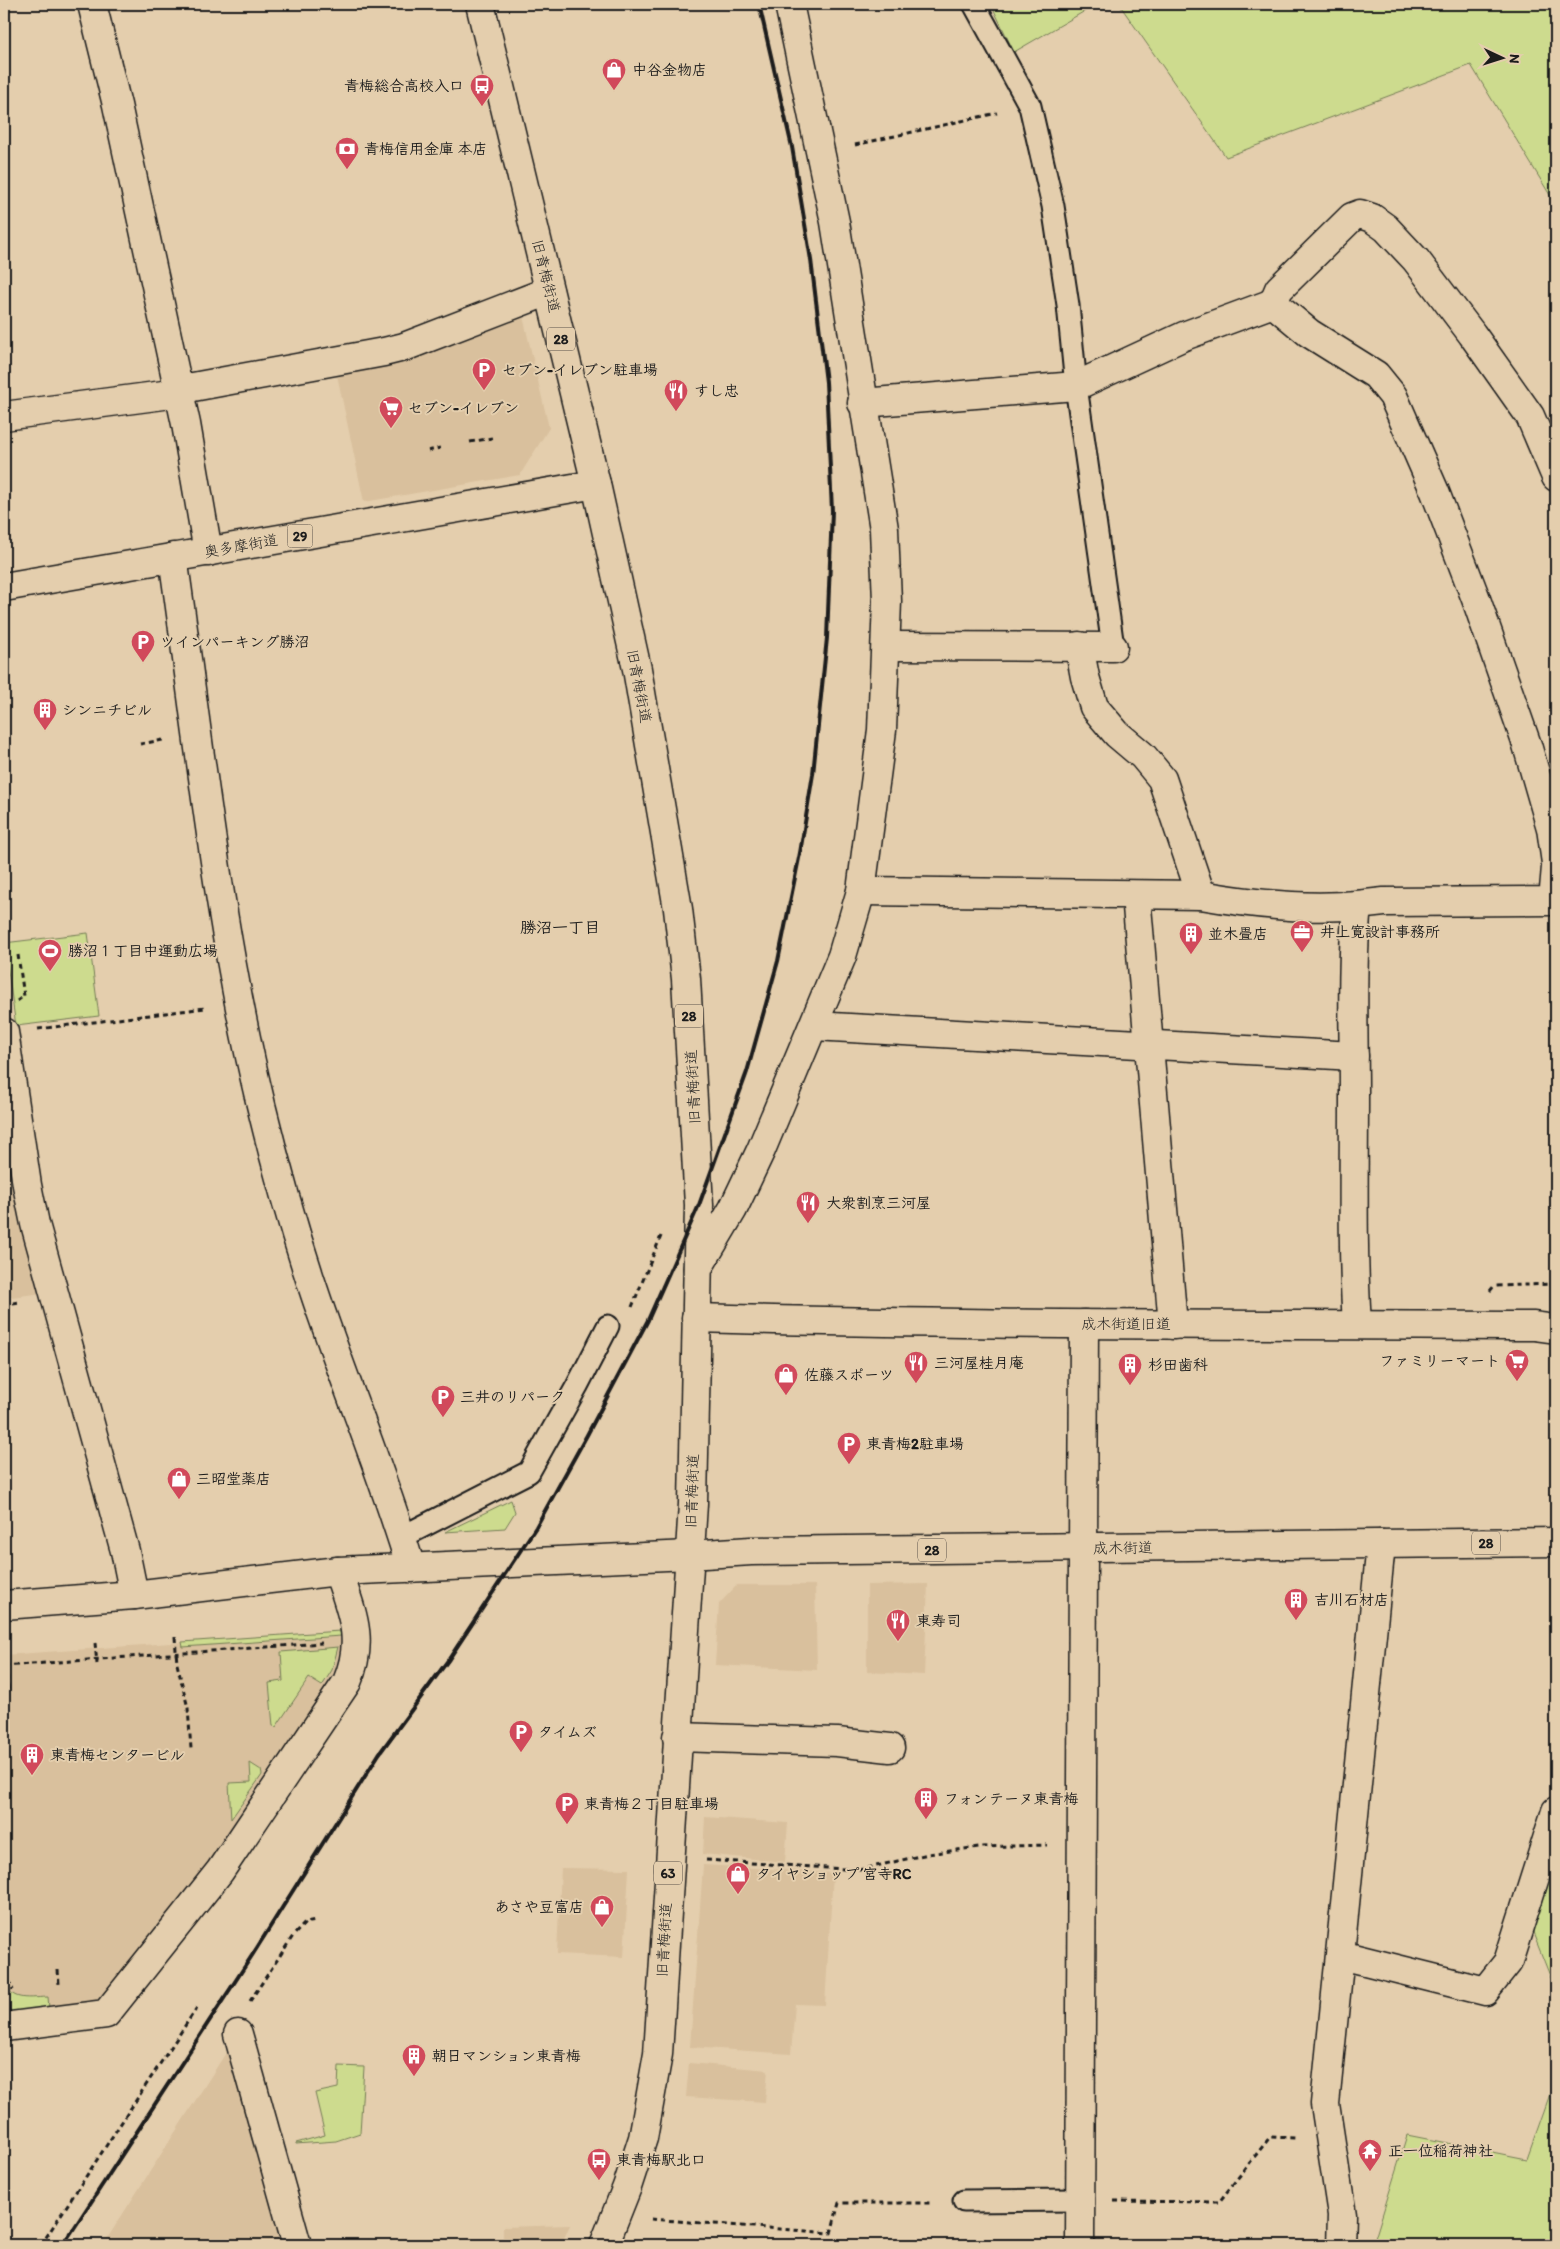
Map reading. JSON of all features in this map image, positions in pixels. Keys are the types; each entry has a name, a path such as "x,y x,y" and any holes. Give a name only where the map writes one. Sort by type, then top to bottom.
{"street":[{"path":"92,4 118,105 186,424 208,552"},
{"name":"旧青梅街道","path":"480,4 596,484 637,669 678,909 692,1059 699,1205 692,1504 658,2054 643,2138 617,2214"},
{"path":"698,1268 733,1209 761,1150 842,956 860,891 882,730 888,601 884,530 862,403 847,290 822,153 789,4"},
{"path":"862,403 1076,386 1184,336 1273,303 1279,289 1352,217 1360,214 1372,218 1386,228 1416,260 1472,334 1530,416 1556,477"},
{"path":"4,416 178,393 193,387 404,347 549,291"},
{"path":"1273,303 1309,333 1376,375 1393,396 1436,492 1527,745 1551,828 1556,863"},
{"name":"奥多摩街道","path":"4,588 596,484"},
{"path":"173,557 224,910 240,1003 261,1106 313,1290 411,1568"},
{"path":"887,646 1113,647"},
{"path":"1079,646 1085,678 1094,707 1117,734 1143,756 1162,779 1201,895"},
{"path":"860,891 1201,895 1234,901 1325,908 1384,902 1555,902 1556,867"},
{"path":"1136,895 1173,1324"},
{"path":"1357,905 1354,1056 1354,1278 1357,1324"},
{"path":"814,1026 1354,1056"},
{"path":"4,1033 27,1185 35,1224 125,1551 134,1595"},
{"name":"成木街道旧道","path":"696,1318 860,1323 1357,1324 1534,1326 1556,1329"},
{"path":"1080,2245 1084,1324"},
{"name":"成木街道","path":"4,1605 134,1595 338,1572 751,1551 1082,1549 1556,1542"},
{"path":"1341,2245 1342,2215 1325,2104 1380,1544"},
{"path":"4,2027 106,2014 220,1871 347,1682 353,1668 357,1650 356,1635 353,1618 338,1572"},
{"path":"677,1737 837,1742 890,1748"},
{"path":"1341,1955 1485,1991 1508,1962 1556,1811"},
{"path":"238,2034 297,2245"},
{"name":"63","path":"604,2245 617,2214"}],"lane":[{"path":"974,4 1030,106 1054,206 1068,305 1076,386 1113,647"},
{"path":"402,1538 529,1472 604,1333"},
{"path":"964,2201 1080,2200"}],"path":[{"path":"822,153 1030,106"},
{"path":"470,442 492,438"},
{"path":"428,451 440,448"},
{"path":"10,1004 15,1003 24,996 18,955"},
{"path":"4,1033 240,1003"},
{"path":"604,1333 626,1322 663,1232"},
{"path":"175,1637 177,1664 188,1708 192,1749"},
{"path":"5,1666 329,1642"},
{"path":"95,1643 97,1664"},
{"path":"5,1649 8,1689 4,1696 5,1701"},
{"path":"669,1858 859,1870 928,1854 979,1847 1083,1844"},
{"path":"238,2034 239,2020 244,2010 293,1936 305,1923 316,1921"},
{"path":"41,2245 198,2006"},
{"path":"1080,2200 1219,2202 1270,2137 1329,2140"},
{"path":"617,2214 662,2221 830,2233 839,2203 951,2203 964,2201"}],"shaded area":[{"path":"522,312 549,428 520,475 364,502 337,375 371,368"},
{"path":"4,1128 12,1178 43,1293 4,1298"},
{"path":"928,1584 924,1675 867,1672 867,1585"},
{"path":"737,1585 815,1585 817,1670 715,1665 719,1604"},
{"path":"340,1631 341,1650 339,1663 324,1692 201,1873 99,2002 4,2013 4,1655"},
{"path":"705,1817 788,1823 785,1862 703,1854"},
{"path":"703,1865 833,1873 825,2005 795,2004 791,2054 690,2047"},
{"name":"あさや豆富店","path":"561,1868 629,1869 624,1957 557,1954"},
{"path":"229,2048 284,2245 103,2245"},
{"path":"689,2063 768,2070 765,2102 686,2097"},
{"path":"570,2225 561,2245 503,2245 503,2227"}],"green space":[{"path":"991,4 1097,4 1014,52"},
{"path":"1119,4 1556,4 1556,205 1471,65 1226,157"},
{"name":"勝沼１丁目中運動広場","path":"88,933 99,1016 16,1026 4,943"},
{"path":"511,1500 515,1512 505,1528 445,1532"},
{"path":"340,1631 341,1636 183,1647 182,1642"},
{"path":"338,1647 332,1670 322,1686 309,1678 276,1727 273,1726 269,1683 283,1681 281,1652"},
{"path":"250,1763 261,1770 262,1775 231,1819 229,1783 251,1782"},
{"path":"1556,1859 1556,1991 1531,1928"},
{"path":"4,1972 5,1982 12,1994 24,1998 48,1997 49,2008 4,2013"},
{"path":"339,2066 364,2067 360,2133 336,2141 296,2144 325,2135 315,2093 338,2088"},
{"path":"1556,2077 1556,2245 1373,2245 1407,2135 1527,2159"}],"railway":[{"path":"63,2245 253,1954 379,1754 449,1659 536,1527 648,1320 699,1205 747,1072 778,961 800,853 813,774 827,638 832,511 826,382 811,260 792,147 759,4"}],"place":[{"name":"中谷金物店","path":"614,91"},
{"name":"青梅総合高校入口","path":"482,107"},
{"name":"青梅信用金庫 本店","path":"347,170"},
{"name":"セブン-イレブン駐車場","path":"484,391"},
{"name":"すし忠","path":"676,412"},
{"name":"セブン-イレブン","path":"391,429"},
{"name":"ツインパーキング勝沼","path":"143,663"},
{"name":"シンニチビル","path":"45,731"},
{"name":"井上寛設計事務所","path":"1302,953"},
{"name":"並木畳店","path":"1191,955"},
{"name":"勝沼１丁目中運動広場","path":"50,972"},
{"name":"大衆割烹三河屋","path":"808,1224"},
{"name":"ファミリーマート","path":"1517,1382"},
{"name":"三河屋桂月庵","path":"916,1384"},
{"name":"杉田歯科","path":"1130,1386"},
{"name":"佐藤スポーツ","path":"786,1396"},
{"name":"三井のリパーク","path":"443,1418"},
{"name":"東青梅2駐車場","path":"849,1465"},
{"name":"三昭堂薬店","path":"179,1500"},
{"name":"吉川石材店","path":"1296,1621"},
{"name":"東寿司","path":"898,1642"},
{"name":"タイムズ","path":"521,1753"},
{"name":"東青梅センタービル","path":"32,1776"},
{"name":"フォンテーヌ東青梅","path":"926,1820"},
{"name":"東青梅２丁目駐車場","path":"567,1825"},
{"name":"タイヤショップ 宮寺RC","path":"738,1895"},
{"name":"あさや豆富店","path":"602,1928"},
{"name":"朝日マンション東青梅","path":"414,2077"},
{"name":"正一位稲荷神社","path":"1370,2172"},
{"name":"東青梅駅北口","path":"599,2181"}],"district":[{"name":"勝沼一丁目","path":"560,927"}]}
